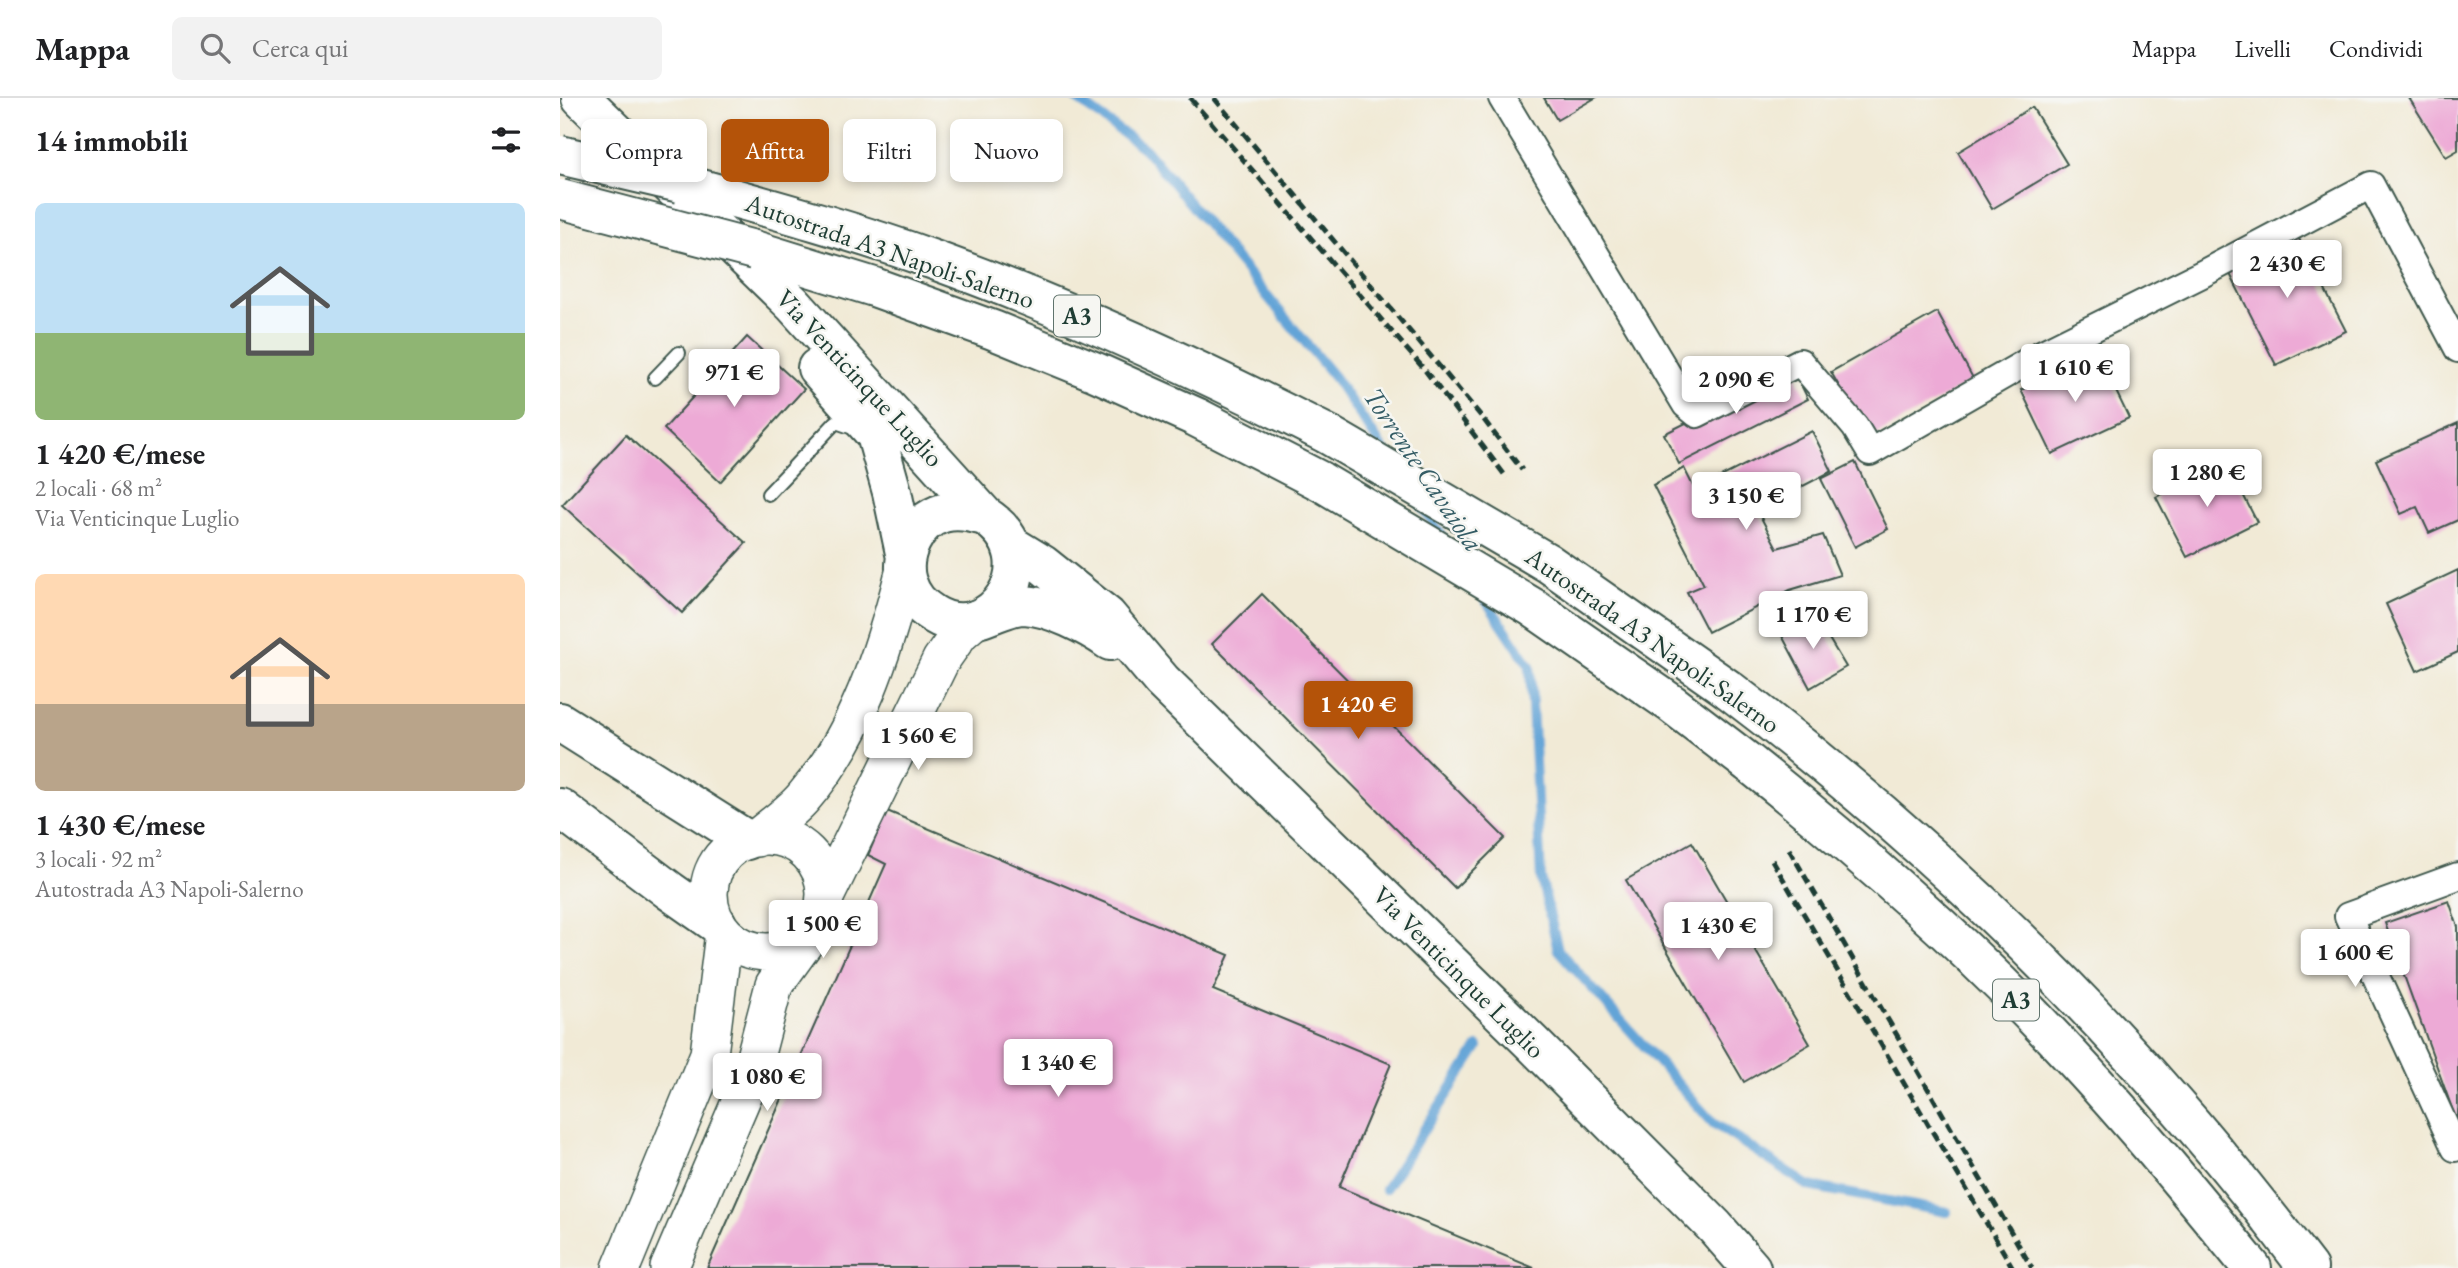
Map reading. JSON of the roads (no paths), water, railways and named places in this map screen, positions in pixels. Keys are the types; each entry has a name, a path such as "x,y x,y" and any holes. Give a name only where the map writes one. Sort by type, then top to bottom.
{"main road":[{"name":"Via Venticinque Luglio","path":"581,98 793,304 985,516 1007,536 1012,546 1043,565 1107,616 1163,681 1533,1044 1715,1227 1751,1268"},
{"name":"Via Venticinque Luglio","path":"560,110 769,315 876,435 892,492 910,591 921,606 939,618 957,621 976,619 1023,605 1061,614 1095,630 1163,681"},
{"name":"A3","path":"560,147 581,156"},
{"name":"Autostrada A3 Napoli-Salerno","path":"560,155 581,160"},
{"name":"Autostrada A3 Napoli-Salerno","path":"670,182 818,221 933,260 1141,343 1326,434 1548,563 1728,689 1846,783 1996,916 2148,1072 2238,1177 2308,1268"},
{"name":"Autostrada A3 Napoli-Salerno","path":"560,200 691,232 874,288 993,330 1096,372 1196,417 1320,481 1532,607 1672,704 1749,763 1819,819 1925,912 2048,1031 2121,1111 2252,1268"},
{"path":"560,220 691,232"},
{"path":"621,1268 709,1054 720,929 710,905 710,885 717,866 730,850 752,839 802,799 838,747 889,633 905,563 918,529 934,516 944,513 965,511 985,516"},
{"path":"669,1268 748,1084 774,985 822,915 825,897 941,660 960,633 976,619 992,611 1006,596 1014,579 1015,560 1012,546"},
{"path":"560,699 595,746"},
{"path":"560,722 595,746 752,839 772,836 800,846 811,856 822,876 825,897"},
{"path":"560,808 739,946 759,952 779,952 798,944 813,931"}],"street":[{"path":"1502,98 1686,405 1697,414 1800,362 1855,427 1870,452 2041,354 2371,186 2458,349"},
{"path":"2458,876 2348,916 2455,1148 2458,1146"}],"lane":[{"path":"655,378 679,353"},
{"path":"768,494 836,422 876,435"}],"waterway":[{"name":"Torrente Cavaiola","path":"1075,98 1145,149 1335,378 1385,452"},
{"name":"Torrente Cavaiola","path":"1421,505 1444,539"},
{"path":"1480,592 1530,666 1541,878 1558,950 1713,1123 1809,1186 1947,1212"},
{"path":"1385,1189 1478,1047"}],"railway":[{"path":"1190,98 1424,369 1507,478"},
{"path":"1214,98 1481,416 1522,470"},
{"path":"1789,849 2032,1268"},
{"path":"1772,860 2013,1268"}]}
